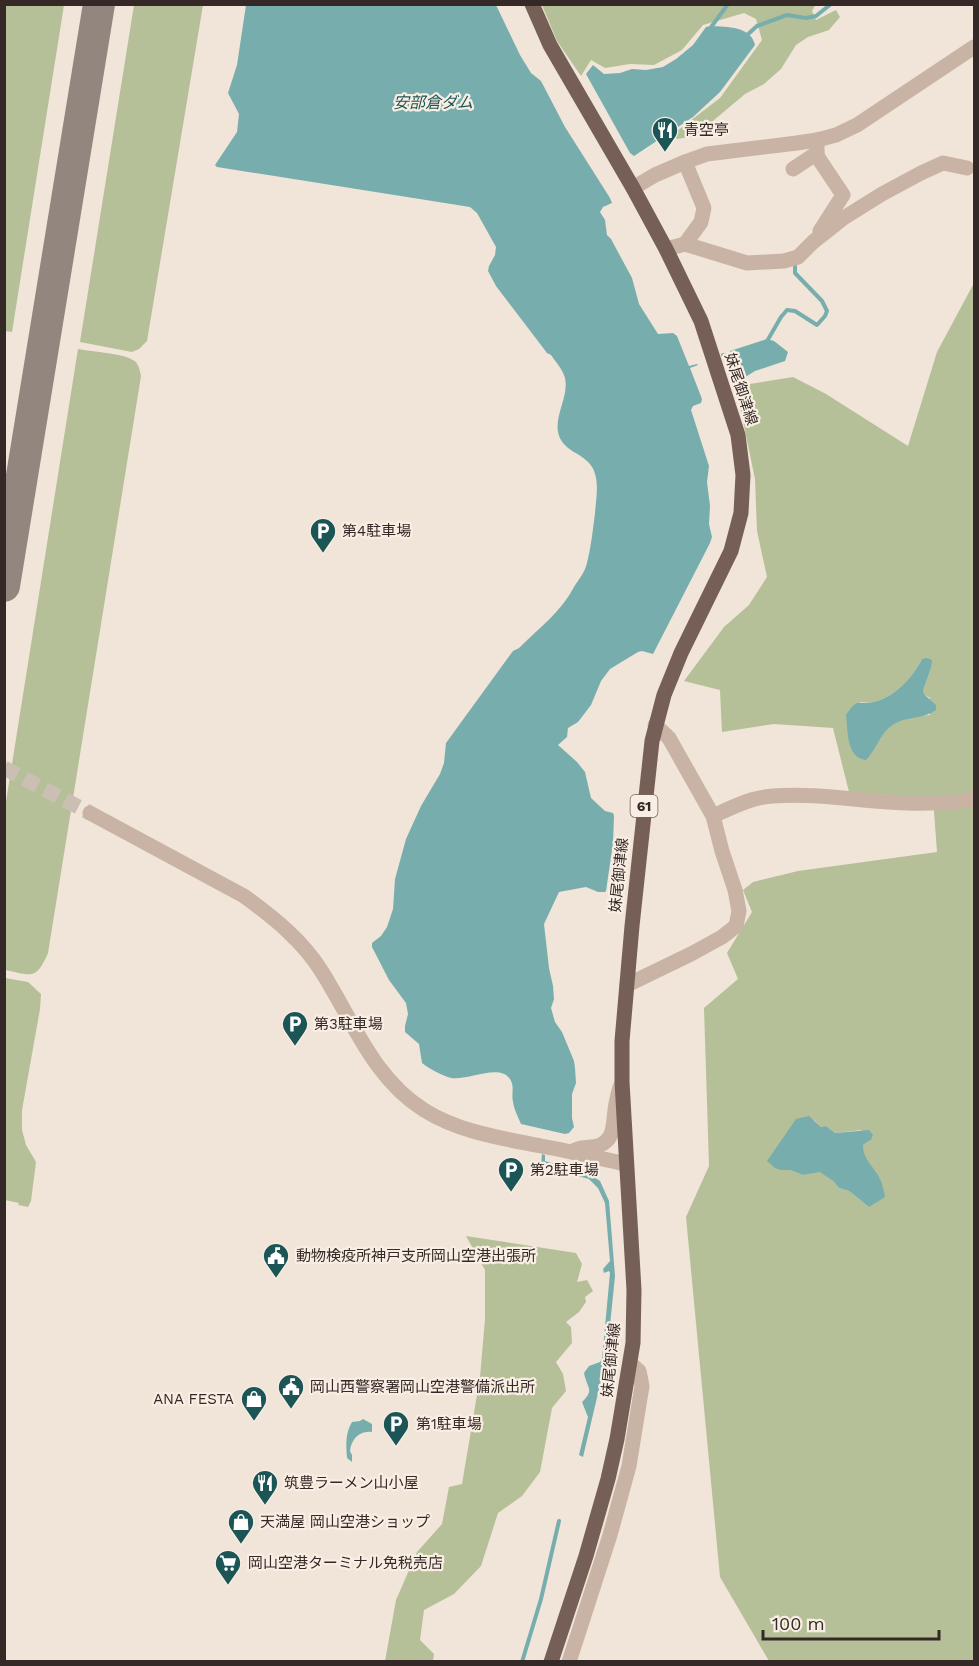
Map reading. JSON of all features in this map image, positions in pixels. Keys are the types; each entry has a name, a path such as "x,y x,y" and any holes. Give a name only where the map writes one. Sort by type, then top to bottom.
{"main road":[{"name":"妹尾御津線","path":"532,4 550,45 633,188 701,321 738,435 743,475 741,513 731,551 681,653 655,725 645,797 622,1041 622,1082 634,1290 633,1343 618,1439 586,1556 551,1662"}],"street":[{"path":"793,169 817,147 857,124 975,47"},
{"path":"633,188 655,175 707,154 817,147"},
{"path":"813,242 843,195 817,156 817,147"},
{"path":"685,162 704,208 701,222 685,244"},
{"path":"666,249 685,244 747,263 784,261 798,257 842,219 921,172 943,163 967,168"},
{"path":"627,986 722,937 736,926 739,911 713,816 669,738 655,725"},
{"path":"713,816 749,800 773,796 809,796 908,804 955,802 975,798"},
{"path":"90,813 244,896 289,931 322,972 361,1042 378,1067 422,1108 456,1126 626,1164"},
{"path":"573,1152 579,1148 599,1145 607,1141 614,1126 615,1110 622,1082"},
{"path":"569,1662 620,1502 629,1466 642,1386 639,1371 630,1363"},
{"path":"602,1498 620,1502"}],"green space":[{"path":"816,4 812,11 816,20 836,10 840,17 829,30 808,37 796,45 781,69 764,84 745,94 695,136 677,139 673,134 720,98 762,40 756,19 744,13 703,25 682,50 654,65 630,64 605,68 591,60 581,76 557,41 542,5"},
{"path":"4,5 64,5 12,332 4,331"},
{"path":"134,5 203,5 147,341 132,352 80,342"},
{"path":"974,283 974,1661 769,1661 720,1577 686,1217 709,1166 704,1008 738,979 727,953 752,912 743,890 753,882 798,871 937,852 933,798 849,792 833,728 774,724 722,732 720,690 684,681 724,627 749,605 767,577 757,531 755,479 738,397 750,384 793,377 826,394 908,446 937,352","holes":["922,659 931,668 923,691 930,698 930,715 898,721 880,736 870,755 859,702 881,700 888,696 914,673","814,1120 821,1127 826,1126 835,1133 861,1130 871,1140 863,1145 866,1160 876,1172 869,1207 849,1191 839,1188 820,1171 803,1175 790,1170"]},
{"path":"78,349 131,359 136,362 141,376 48,953 36,972 27,974 5,970 5,808"},
{"path":"5,978 28,982 41,994 22,1110 22,1130 26,1145 36,1162 31,1201 28,1207 5,1200"},
{"path":"466,1236 576,1253 582,1264 577,1282 587,1280 593,1291 585,1297 586,1302 579,1312 566,1322 571,1327 572,1343 556,1362 563,1374 566,1391 552,1408 540,1472 522,1496 498,1513 481,1566 454,1594 424,1610 420,1640 434,1654 433,1661 385,1661 396,1600 417,1552 442,1524 449,1487 462,1484 480,1377 485,1319 485,1270"}],"water":[{"name":"安部倉ダム","path":"246,5 496,5 520,55 531,73 541,81 565,127 610,198 612,203 603,207 600,212 605,220 607,235 632,278 639,304 658,334 673,333 677,336 689,366 698,365 690,368 702,399 701,403 693,406 691,410 709,466 707,482 710,506 709,524 712,537 710,543 653,654 638,652 610,669 601,681 591,705 578,722 568,728 567,737 558,745 585,772 591,798 614,816 613,843 606,891 598,892 586,887 559,892 544,924 553,986 554,999 551,1008 575,1068 576,1083 572,1094 574,1127 569,1133 521,1124 514,1105 513,1087 505,1074 491,1072 451,1078 422,1063 419,1044 405,1032 408,1014 406,1003 389,980 372,943 387,927 393,909 395,879 406,839 421,806 440,774 444,763 446,743 513,651 519,648 556,612 569,596 585,569 595,513 596,478 588,462 568,448 560,439 558,418 566,385 564,375 551,355 547,353 496,286 488,271 496,247 477,213 470,207 215,165 237,132 239,114 228,93 237,65"},
{"path":"706,27 731,27 744,31 753,39 755,45 720,92 693,117 634,156 630,153 586,74 593,65 604,74 663,67 693,45"},
{"path":"767,339 774,341 788,352 785,361 755,371 739,381 736,380 730,351"},
{"path":"922,659 932,660 923,691 936,705 936,710 891,726 866,760 859,758 851,749 849,742 846,715 850,709 858,703 873,702 888,696 914,673"},
{"path":"809,1116 821,1127 826,1126 835,1133 869,1130 873,1135 871,1140 863,1145 864,1151 867,1160 881,1181 885,1197 869,1207 849,1191 839,1188 820,1172 803,1175 775,1168 767,1161 796,1119"},
{"path":"542,1154 545,1155 545,1161 591,1175 600,1181 609,1201 615,1276 607,1355 583,1457 579,1455 588,1417 582,1402 589,1391 584,1373 589,1366 602,1359 610,1273 609,1271 604,1273 603,1269 610,1261 605,1203 598,1188 589,1179 541,1165"},
{"path":"363,1419 372,1424 372,1432 364,1432 354,1439 350,1451 352,1462 347,1458 348,1431 352,1422"}],"waterway":[{"path":"709,30 728,4"},
{"path":"746,36 757,26 787,15 806,18 816,16 831,4"},
{"path":"766,343 787,310 795,311 817,325 827,311 822,301 795,273 795,264"},
{"path":"723,355 734,358"},
{"path":"522,1662 541,1599 559,1521"}],"taxiway":[{"path":"4,586 99,4"}],"tunnel":[{"path":"4,768 90,813"}],"place":[{"name":"青空亭","path":"665,153"},
{"name":"第4駐車場","path":"323,554"},
{"name":"第3駐車場","path":"295,1047"},
{"name":"第2駐車場","path":"511,1193"},
{"name":"動物検疫所神戸支所岡山空港出張所","path":"276,1279"},
{"name":"岡山西警察署岡山空港警備派出所","path":"291,1410"},
{"name":"ANA FESTA","path":"254,1422"},
{"name":"第1駐車場","path":"396,1447"},
{"name":"筑豊ラーメン山小屋","path":"265,1506"},
{"name":"天満屋 岡山空港ショップ","path":"241,1545"},
{"name":"岡山空港ターミナル免税売店","path":"228,1586"}]}
